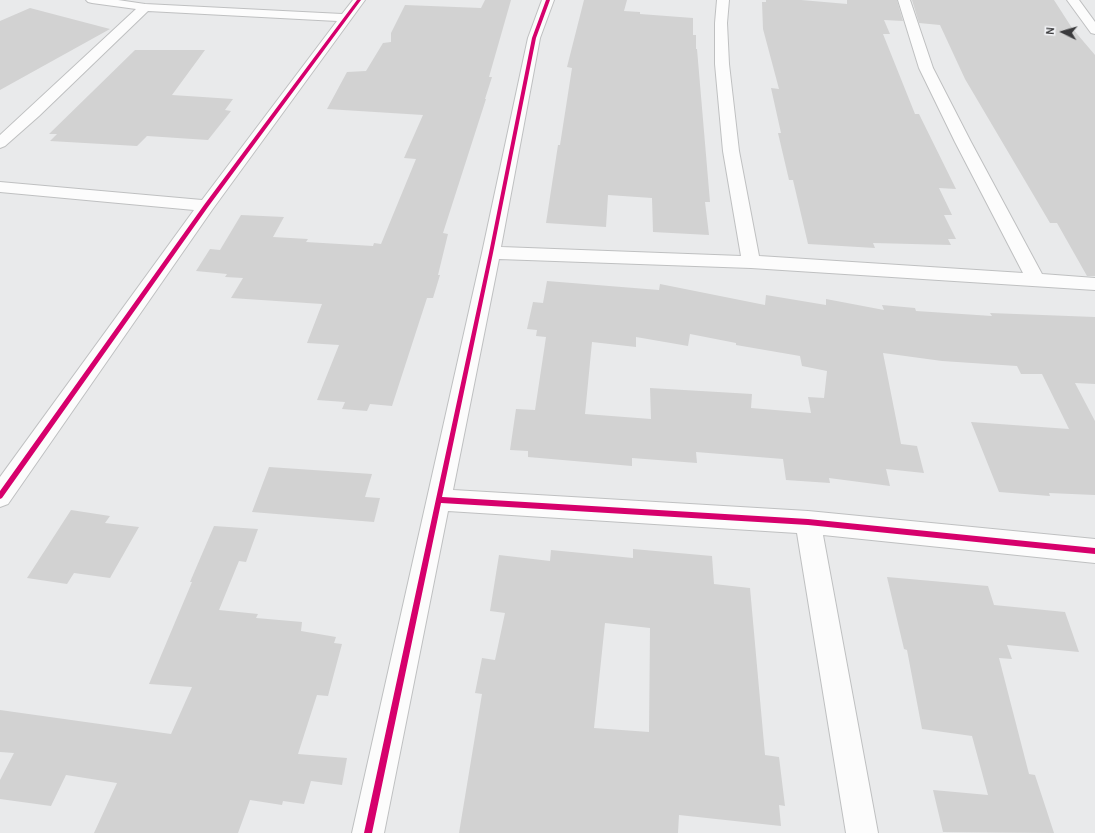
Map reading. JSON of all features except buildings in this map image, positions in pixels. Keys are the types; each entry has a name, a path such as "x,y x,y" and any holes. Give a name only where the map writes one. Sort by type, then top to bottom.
{"street":[{"path":"92,0 145,7 345,18"},
{"path":"195,9 204,0"},
{"path":"0,496 206,206 359,0"},
{"path":"368,833 491,253 534,38 548,0"},
{"path":"723,0 721,23 722,64 731,151 751,262"},
{"path":"904,0 926,68 963,142 1036,280"},
{"path":"1073,0 1095,30"},
{"path":"0,143 34,113 145,7"},
{"path":"0,187 206,206"},
{"path":"491,253 751,262 1095,284"},
{"path":"438,500 808,522 1095,551"},
{"path":"808,522 862,833"}],"cycle path":[{"path":"0,496 206,206 359,0"},
{"path":"368,833 491,253 534,38 548,0"},
{"path":"438,500 808,522 1095,551"}]}
